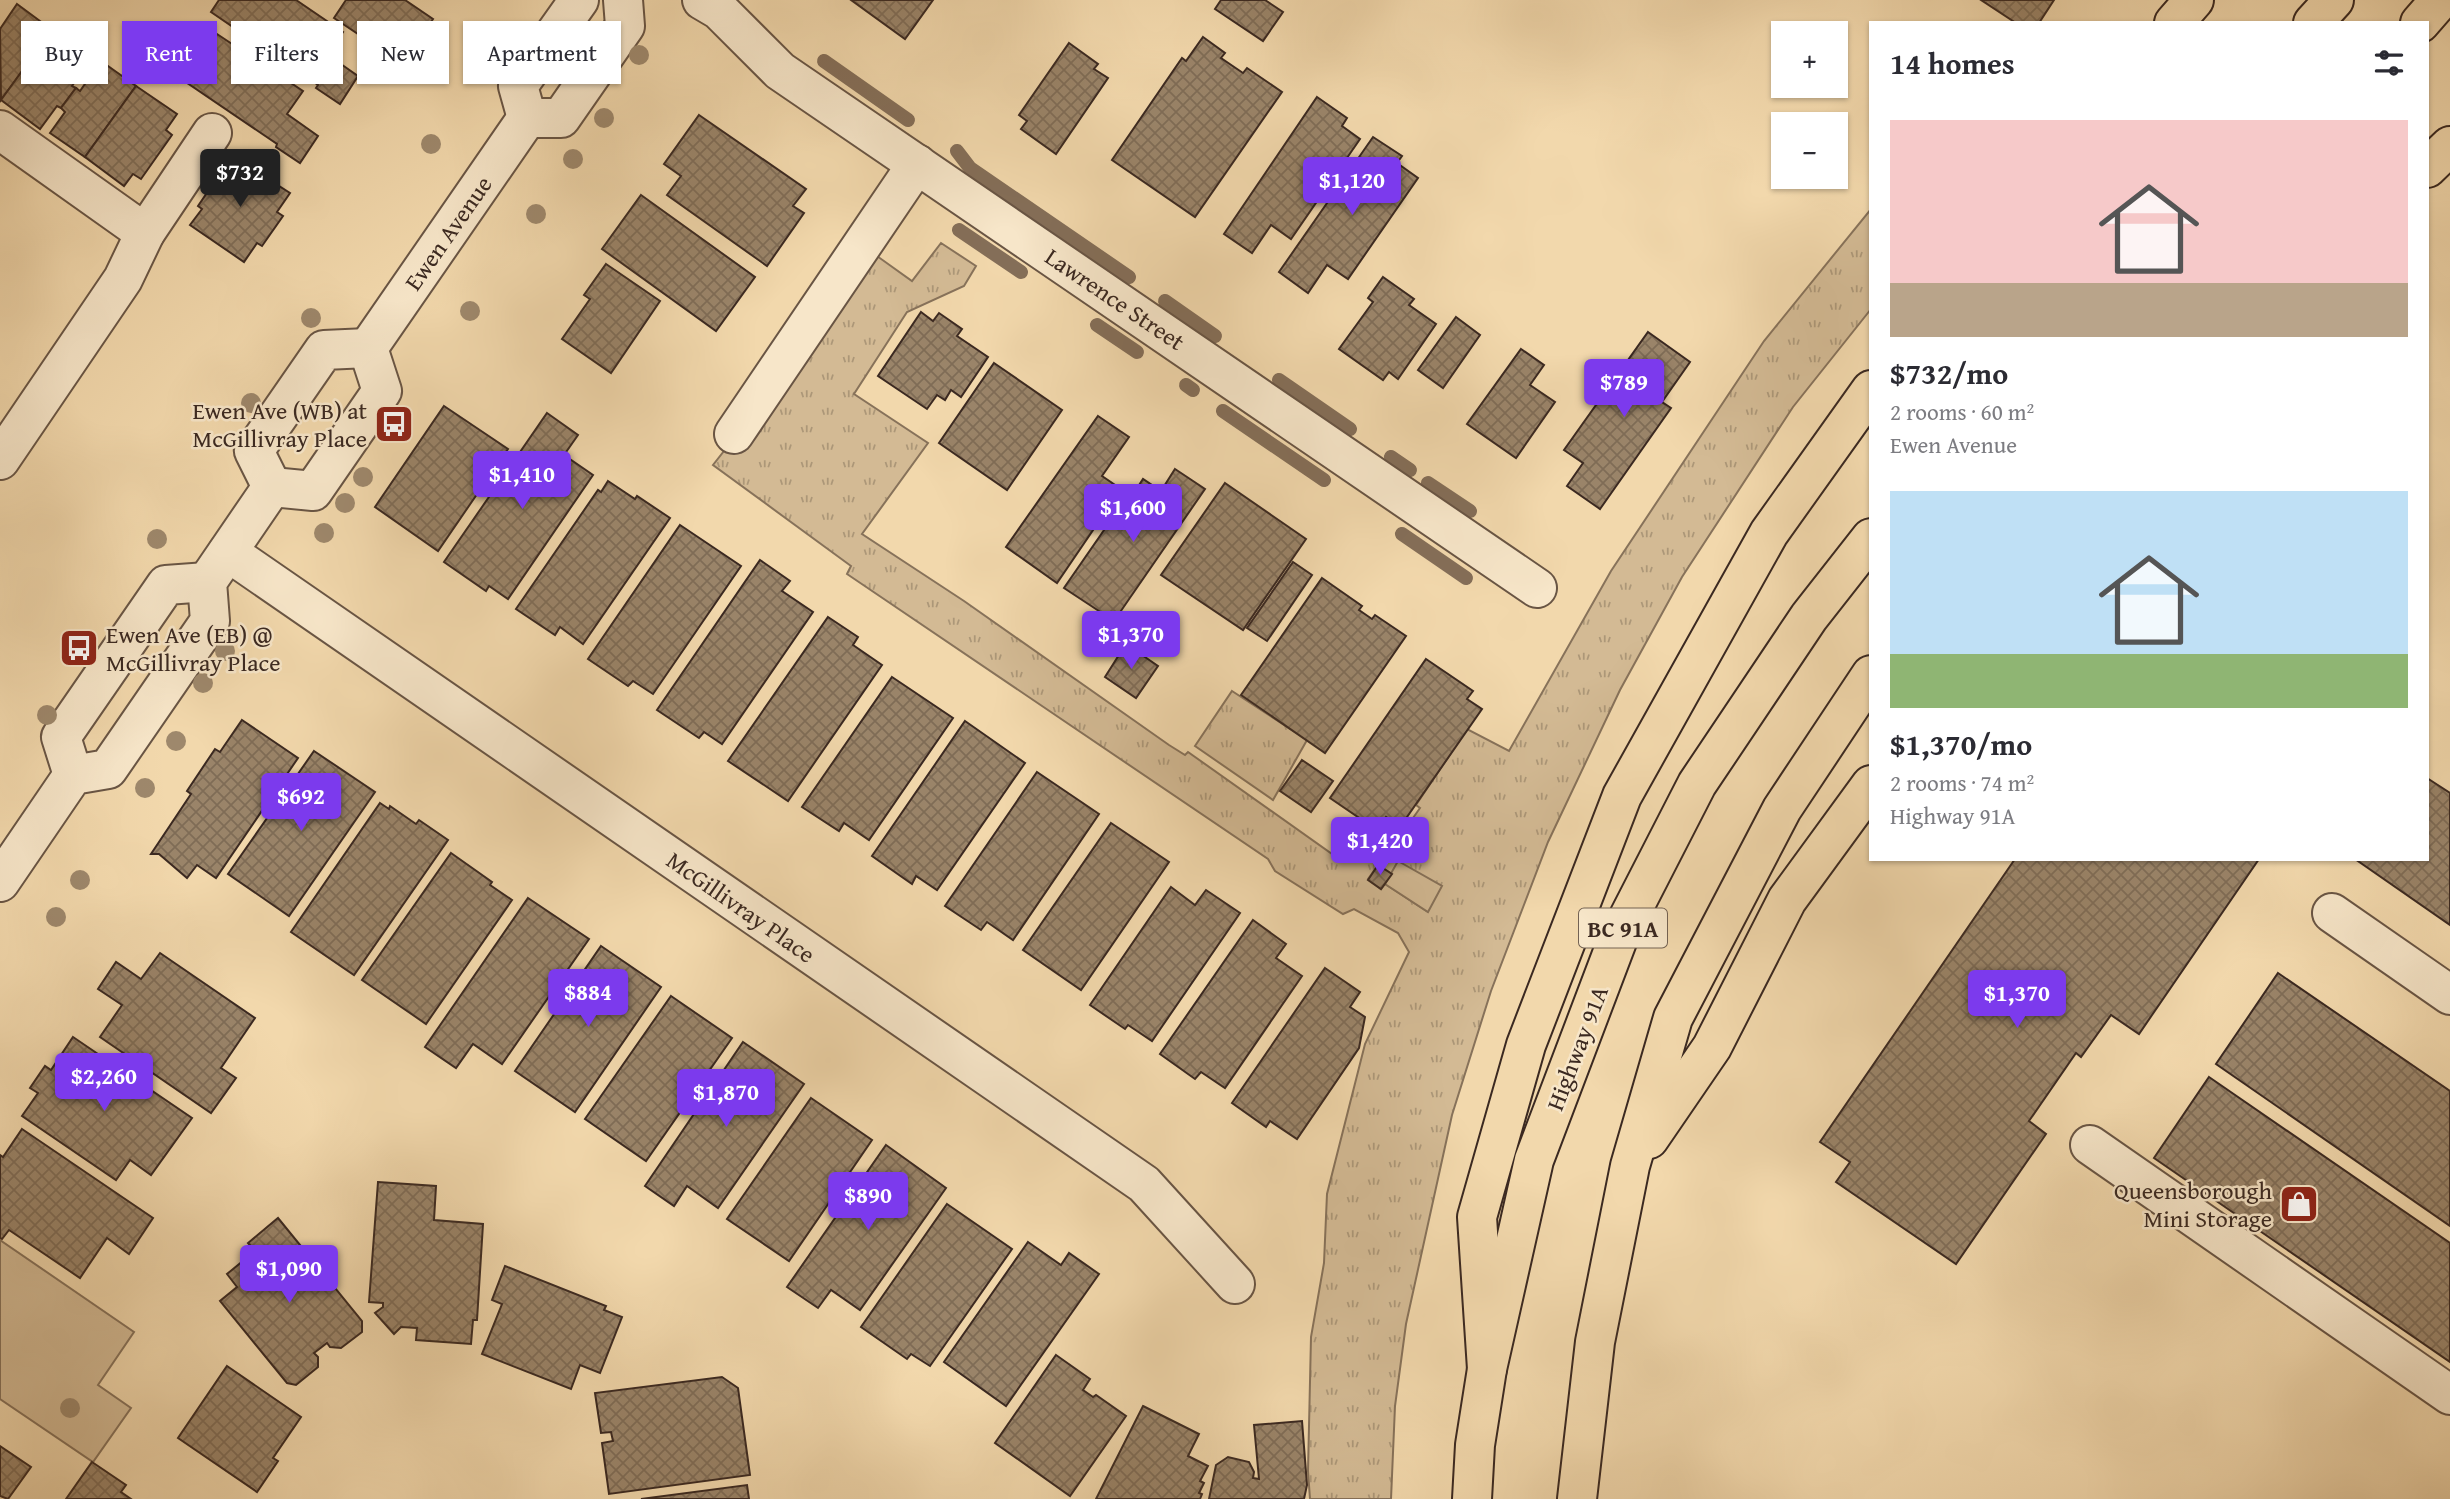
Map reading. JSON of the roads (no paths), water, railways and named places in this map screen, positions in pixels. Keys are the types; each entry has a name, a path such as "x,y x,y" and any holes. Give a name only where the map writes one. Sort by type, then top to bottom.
{"highway":[{"path":"2176,21 2194,0"},
{"path":"2315,21 2333,0"},
{"path":"2422,21 2440,0"},
{"path":"2429,167 2450,146"},
{"path":"1487,1370 1477,1217 1526,1045 1622,796 1769,533 1869,393"},
{"name":"Highway 91A","path":"1472,1499 1475,1445 1487,1370 1534,1160 1619,936 1697,784 1809,617 1869,541"},
{"path":"1577,1499 1595,1342 1630,1167 1673,1018 1782,809 1869,679"},
{"path":"1630,1167 1712,1047 1787,900 1869,788"}],"street":[{"path":"579,0 518,86 527,118 561,118 625,26 623,0"},
{"name":"Lawrence Street","path":"702,0 719,10 780,71 1537,588"},
{"name":"Ewen Avenue","path":"368,348 527,118"},
{"path":"0,130 145,233"},
{"path":"0,460 123,279 145,233 212,133"},
{"path":"734,434 917,164"},
{"path":"368,348 382,391 313,491 272,487 254,451 324,350 368,348"},
{"path":"5,864 73,775 108,769 210,621 217,567 272,487"},
{"path":"73,775 61,737 166,584 217,567"},
{"name":"McGillivray Place","path":"217,567 1144,1184 1235,1284"},
{"path":"2332,913 2450,995"},
{"path":"2090,1145 2450,1395"}],"waterway":[{"path":"824,61 908,120"},
{"path":"957,151 970,168 1129,277"},
{"path":"959,230 1021,272"},
{"path":"1165,301 1215,336"},
{"path":"1097,325 1137,352"},
{"path":"1279,380 1350,429"},
{"path":"1186,385 1193,390"},
{"path":"1223,411 1324,480"},
{"path":"1391,457 1410,470"},
{"path":"1428,483 1470,511"},
{"path":"1402,534 1466,578"}],"place":[{"name":"Ewen Ave (WB) at McGillivray Place","path":"394,424"},
{"name":"Ewen Ave (EB) @ McGillivray Place","path":"79,648"},
{"name":"Queensborough Mini Storage","path":"2299,1204"}]}
